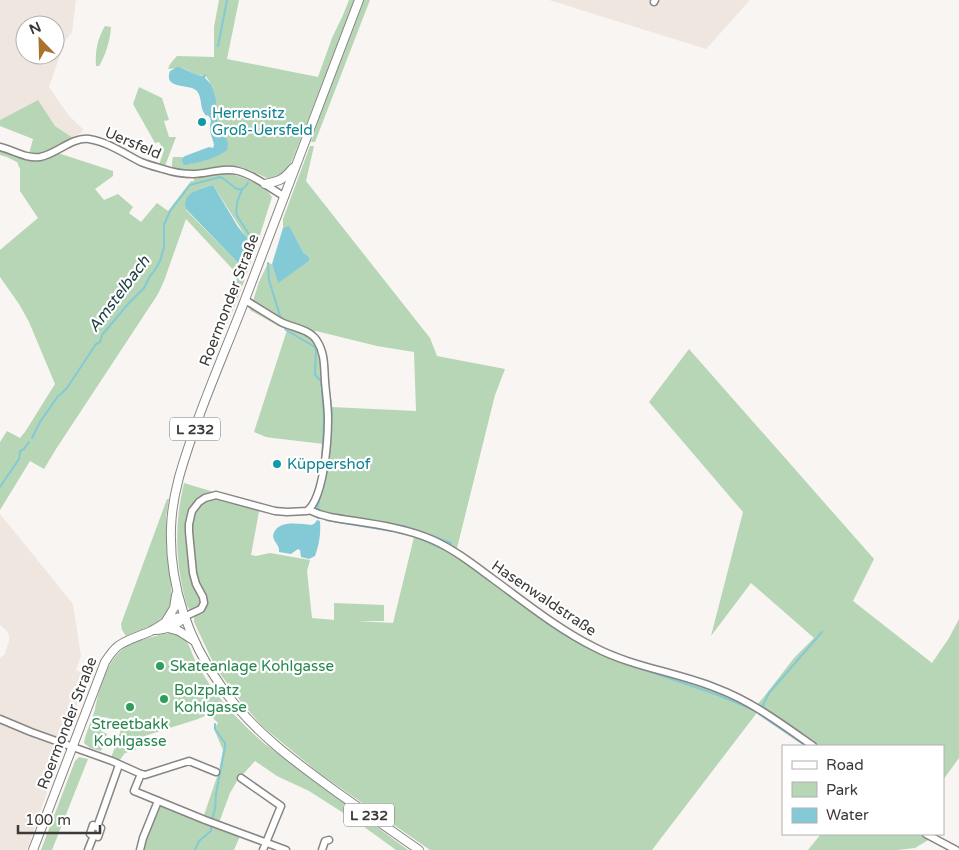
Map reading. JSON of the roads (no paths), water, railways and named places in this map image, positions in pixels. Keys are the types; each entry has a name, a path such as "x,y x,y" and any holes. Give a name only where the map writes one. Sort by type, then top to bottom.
{"main road":[{"name":"Roermonder Straße","path":"33,850 101,669 110,653 124,643 165,625 177,617 184,617 177,590 170,528 173,501 180,472 211,384 245,300 359,0"},
{"path":"265,184 278,182 296,165"},
{"path":"177,590 174,608 165,625 179,631 194,641"},
{"name":"L 232","path":"184,617 201,655 221,688 257,729 307,770 419,850"}],"street":[{"name":"Uersfeld","path":"0,147 33,158 47,155 80,139 90,139 142,162 166,170 193,174 224,169 238,171 248,174 284,196"},
{"path":"184,617 201,608 204,603 196,584 191,558 189,524 194,506 205,498 216,495 274,511 309,510 314,503 323,475 328,420 323,353 317,340 312,335 281,322 245,300"},
{"name":"Hasenwaldstraße","path":"309,510 330,517 409,531 433,540 461,555 559,627 595,648 716,687 758,709 812,745"},
{"path":"0,719 145,775 189,761 216,772"},
{"path":"88,850 94,835 90,834 93,825 97,827 119,765"},
{"path":"141,774 134,791 265,846 286,850"},
{"path":"241,778 281,806 265,846"},
{"path":"140,850 158,801"},
{"path":"928,835 956,850"},
{"path":"322,850 325,841 329,840"}],"water":[{"path":"177,67 202,76 206,75 205,78 211,84 216,100 215,116 224,130 228,144 227,150 218,155 185,165 182,160 185,156 209,147 213,148 214,145 210,131 211,119 203,111 197,91 173,84 170,81 170,71"},
{"path":"213,185 238,227 248,239 247,249 240,265 186,209 185,203 189,195"},
{"path":"289,226 303,252 309,257 309,261 278,283 272,264 283,228"},
{"path":"317,520 320,521 320,530 319,544 315,556 309,559 301,557 300,550 298,549 291,554 279,552 273,536 279,527 289,524 312,525"}],"waterway":[{"name":"Amstelbach","path":"218,46 227,0"},
{"name":"Amstelbach","path":"32,438 40,422 58,396 67,388 96,344 100,342 102,335 144,288 160,261 164,247 164,225 170,211 190,185 220,177 237,189 241,189 248,183"},
{"path":"242,190 237,203 237,216 256,242"},
{"path":"268,263 269,280 281,319"},
{"path":"282,324 286,330 315,347 315,375 321,381 321,386"},
{"path":"322,390 324,418 322,462"},
{"path":"329,391 332,413 331,421"},
{"name":"Amstelbach","path":"0,487 19,459 20,451 29,442"},
{"path":"318,509 327,468"},
{"path":"318,509 325,513 343,516"},
{"path":"326,520 392,531"},
{"path":"389,524 404,526 418,531"},
{"path":"397,532 417,537 444,549"},
{"path":"430,535 451,543"},
{"path":"448,551 459,558"},
{"path":"501,589 543,620"},
{"path":"547,623 592,650"},
{"path":"767,711 763,705 769,693 822,632"},
{"path":"608,657 718,695 754,710"},
{"path":"759,714 805,745"},
{"path":"212,820 225,747 225,743 215,729 215,724"},
{"path":"790,726 817,745"},
{"path":"195,850 199,841 211,831 211,825"}],"place":[{"name":"Herrensitz Groß-Uersfeld","path":"202,122"},
{"name":"Küppershof","path":"277,464"},
{"name":"Skateanlage Kohlgasse","path":"160,666"},
{"name":"Bolzplatz Kohlgasse","path":"164,699"},
{"name":"Streetbakk Kohlgasse","path":"130,707"}]}
